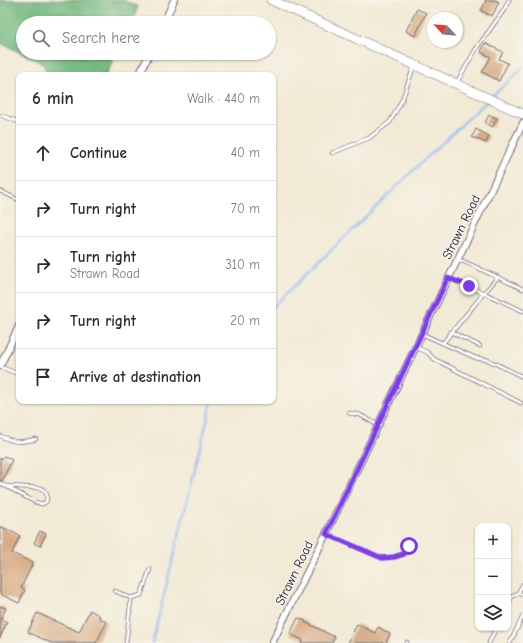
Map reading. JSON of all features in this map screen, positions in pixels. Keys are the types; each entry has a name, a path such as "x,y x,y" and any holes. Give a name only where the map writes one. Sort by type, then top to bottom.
{"main road":[{"path":"271,0 523,114"}],"street":[{"path":"167,16 174,0"},
{"path":"140,72 146,60"},
{"name":"Strawn Road","path":"272,643 523,124"},
{"path":"0,366 16,332"}],"lane":[{"path":"456,84 476,49 504,10 509,0"},
{"path":"332,153 369,138 390,122 402,100 415,65"},
{"path":"0,115 16,121"},
{"path":"0,191 16,199"},
{"path":"457,260 523,289"},
{"path":"443,343 498,277"},
{"path":"448,278 523,311"},
{"path":"452,332 480,346"},
{"path":"422,334 476,358 488,360 523,377"},
{"path":"415,347 427,352 434,359 521,403"},
{"path":"0,366 16,373"},
{"path":"349,413 360,415 378,425"},
{"path":"0,436 15,442 36,439"},
{"path":"0,484 35,502 42,504 46,502 48,497 45,491 41,488 4,486"},
{"path":"326,534 382,558 404,554 409,546"},
{"path":"115,591 131,598 141,595 150,569"},
{"path":"511,598 518,593 523,584"},
{"path":"518,593 523,595"},
{"path":"126,643 131,598"},
{"path":"510,643 523,616"},
{"path":"494,631 489,642 494,643"}],"green space":[{"path":"0,0 123,0 138,7 135,16 16,16 16,51 0,43"},
{"path":"36,60 113,61 108,72 47,72 42,63"}],"building":[{"path":"486,0 495,0 499,2 492,16 481,11"},
{"path":"417,9 426,13 415,36 406,31"},
{"path":"485,43 503,52 499,59 508,63 499,81 482,72 491,57 481,52"},
{"path":"489,115 497,118 493,127 485,123"},
{"path":"476,129 489,136 486,143 472,137"},
{"path":"4,456 12,460 2,481 0,480 0,458 2,459"},
{"path":"0,526 20,536 12,553 33,563 21,588 25,590 19,603 0,594"},
{"path":"40,531 46,534 40,546 34,543"},
{"path":"0,606 6,608 1,619 7,622 0,638"},
{"path":"90,610 100,616 99,618 107,622 96,643 51,643 28,632 37,613 79,632"},
{"path":"298,618 335,637 332,643 301,643 303,640 290,634"},
{"path":"357,624 375,633 378,627 390,634 386,643 348,643"}],"waterway":[{"path":"491,97 523,68"},
{"path":"276,304 487,101"},
{"path":"152,643 211,404"}],"route":[{"path":"409,546 404,554 382,558 326,534 448,278 469,286"}]}
